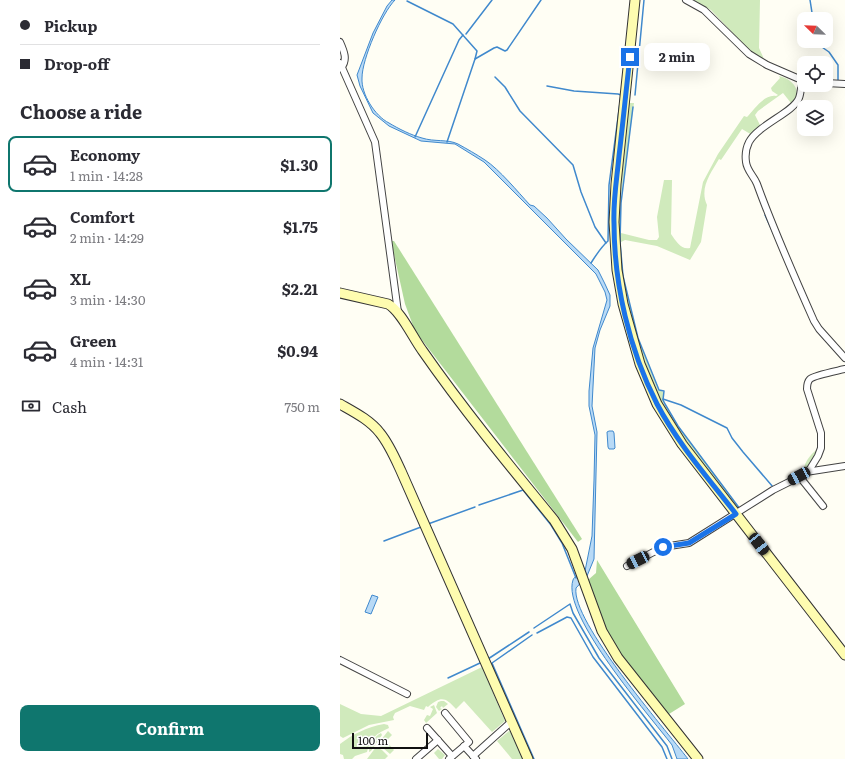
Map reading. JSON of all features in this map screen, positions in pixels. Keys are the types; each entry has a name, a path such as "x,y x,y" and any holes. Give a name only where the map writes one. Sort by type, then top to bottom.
{"street":[{"path":"636,0 616,184 614,222 617,270 623,304 640,364 657,404 682,444 845,656"},
{"path":"686,0 704,10 749,54 768,65 797,77"},
{"path":"340,42 345,59 341,66 374,142 398,312"},
{"path":"833,83 845,84"},
{"path":"800,92 799,99 796,102 753,136 745,153 746,163 756,182 769,219 814,321 819,329 845,358"},
{"path":"340,293 388,304 398,312 422,350 469,415 554,520 572,549 602,631 618,658 698,759"},
{"path":"627,566 663,547 689,543 773,490 806,472 815,463 821,448 822,440 808,394 807,384 810,379 816,376 845,369"},
{"path":"340,404 366,420 380,432 389,446 528,759"},
{"path":"806,472 845,466"},
{"path":"799,476 823,506"},
{"path":"340,660 407,694"},
{"path":"427,728 451,758 469,742 445,713"},
{"path":"464,746 475,757 511,722"},
{"path":"416,759 438,740"}],"green space":[{"path":"692,0 760,0 759,48 764,59 750,51 711,10"},
{"path":"779,76 789,80 795,86 797,95 791,103 783,93 758,111 755,115 760,125 752,135 742,129 721,160 719,159 705,187 704,193 707,205 701,242 690,260 657,246 625,240 621,242 621,233 649,240 657,240 659,237 657,217 664,180 672,180 671,234 681,246 684,248 690,248 703,182 718,154 744,116 747,117 767,97 778,95 772,91 771,88 780,78"},
{"path":"634,103 620,203 620,242 622,276 638,338 658,390 664,392 664,404 678,426 740,509 737,512 683,441 658,401 632,332 619,265 618,196 628,104"},
{"path":"391,241 394,241 582,539 578,542 415,331 405,304"},
{"path":"820,447 814,460 804,470 807,460"},
{"path":"597,560 685,704 669,714 623,658 605,628 588,580 596,573"},
{"path":"482,667 505,721 492,732 464,701 456,709 449,702 443,699 436,701 428,707 426,706 424,710 410,706 395,713 393,717 394,720 369,725 343,738 340,736 340,704 361,714 381,716"},
{"path":"441,701 448,704 443,708 442,706 440,708 442,709 439,711 436,707 438,702"},
{"path":"434,705 437,713 426,723 424,720 427,715 430,716 433,709 430,707"},
{"path":"384,724 388,725 389,728 381,732 372,740 367,752 355,756 352,759 344,759 343,755 340,754 340,744 345,740 366,729"},
{"path":"388,731 392,735 386,741 394,750 390,754 377,745"},
{"path":"509,731 523,759 512,759 497,741"},
{"path":"381,733 382,735 369,752 372,741"},
{"path":"376,747 388,756 385,759 367,759"},
{"path":"438,749 445,755 442,759 439,759 434,753"}],"water":[{"path":"392,0 395,0 379,25 369,48 363,70 362,84 366,97 374,110 384,120 405,132 427,139 454,142 491,164 530,205 534,206 547,218 598,270 610,295 610,306 600,330 595,348 592,406 597,432 594,559 587,576 576,588 578,604 603,649 688,759 677,759 672,745 610,665 593,640 580,616 573,596 573,580 576,576 585,571 592,536 595,435 589,406 589,391 593,348 607,300 605,292 596,274 484,162 455,144 421,141 389,126 373,113 360,86 357,75 373,33 387,6"},
{"path":"613,431 614,433 614,449 609,449 608,447 607,432"},
{"path":"372,595 378,597 371,614 365,612"}],"waterway":[{"path":"466,34 492,0"},
{"path":"447,142 475,59 497,47 505,51 507,50 541,0"},
{"path":"635,95 644,0"},
{"path":"810,0 812,12"},
{"path":"407,1 453,24 477,51 475,59"},
{"path":"415,137 459,40 463,35"},
{"path":"823,48 829,52 838,65 838,82"},
{"path":"495,77 505,87 520,111 573,165 581,192 595,227 606,243"},
{"path":"547,86 574,91 621,95 609,185 608,241 601,248 591,263"},
{"path":"633,107 621,203 620,242 623,276 638,338 659,390 664,391 663,400 678,426 740,509"},
{"path":"765,215 775,237"},
{"path":"663,399 681,405 727,428 732,438 773,487"},
{"path":"479,505 523,490 551,525 562,543 576,578"},
{"path":"428,524 475,507"},
{"path":"384,541 421,527"},
{"path":"534,628 570,604 573,613 599,658 667,746 672,759"},
{"path":"537,633 567,617 571,618 593,657 662,747 667,759"},
{"path":"488,659 529,632"},
{"path":"532,635 492,663 534,759"},
{"path":"448,678 480,663"}],"route":[{"path":"630,57 616,184 614,222 617,270 623,304 630,334 640,364 657,404 682,444 736,514 689,543 663,547"}]}
